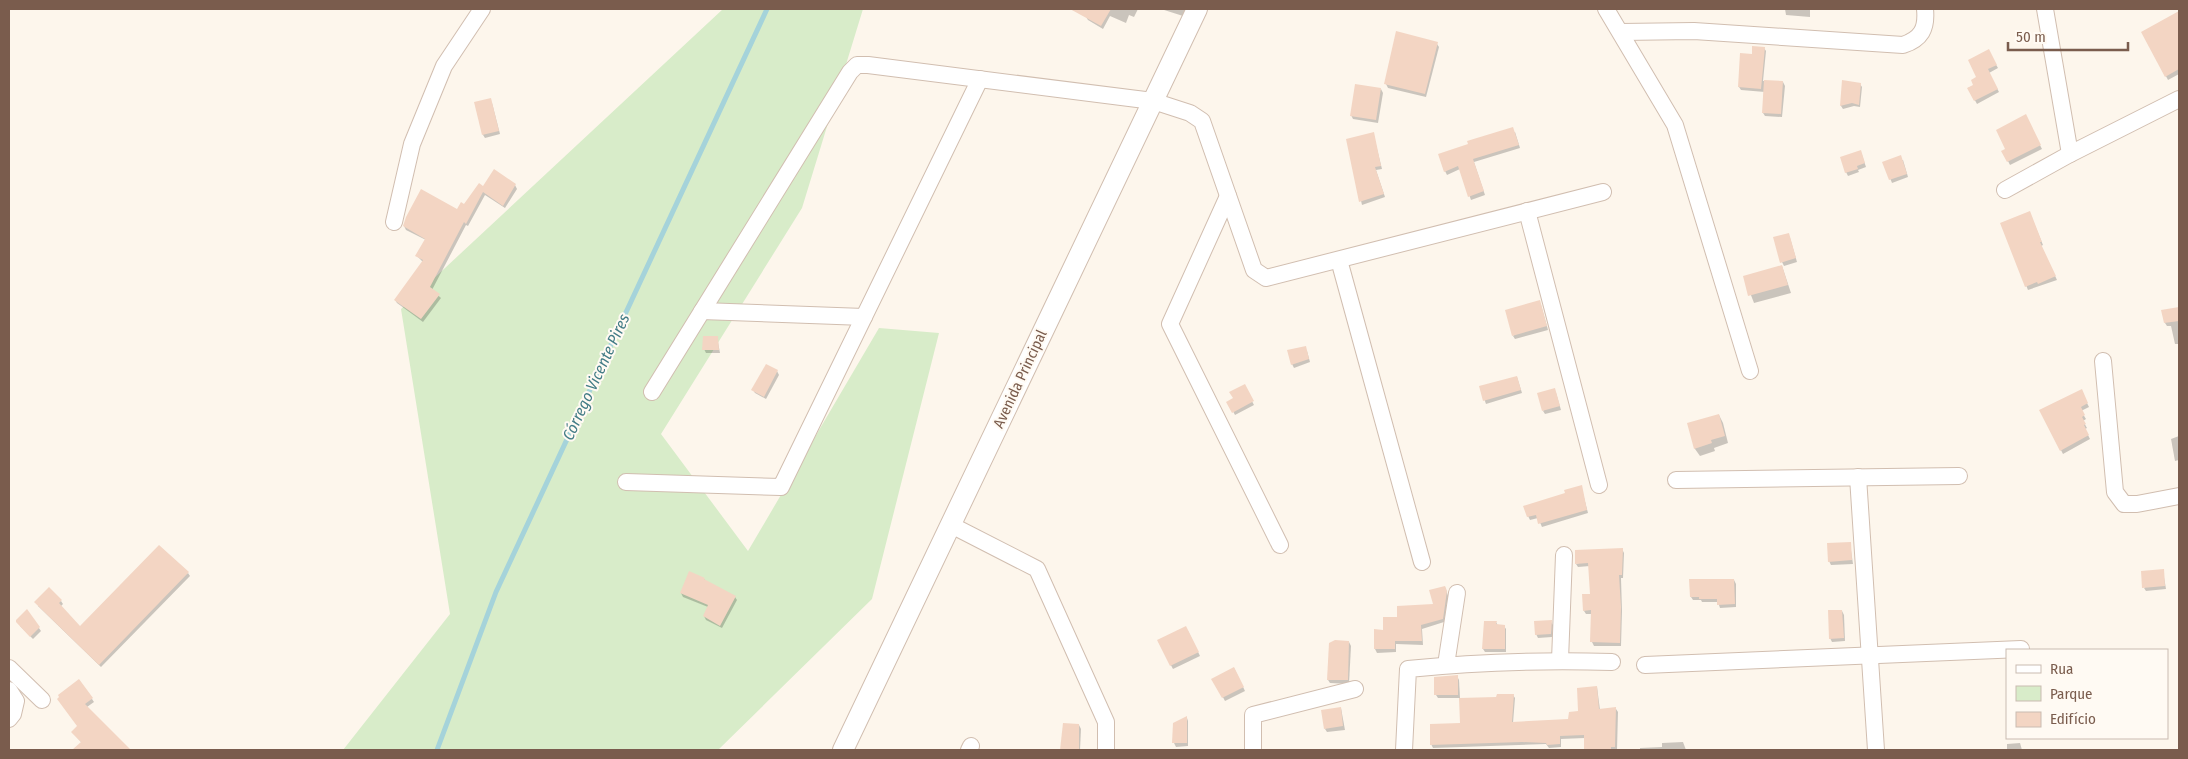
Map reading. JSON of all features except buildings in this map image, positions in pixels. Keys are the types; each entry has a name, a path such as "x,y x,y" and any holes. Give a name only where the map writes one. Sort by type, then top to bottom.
{"street":[{"path":"394,222 412,144 444,66 482,9"},
{"name":"Avenida Principal","path":"844,750 1197,9"},
{"path":"1606,9 1674,125 1750,371"},
{"path":"1621,32 1694,31 1902,46 1916,41 1924,26 1926,9"},
{"path":"2045,9 2070,154"},
{"path":"652,392 850,72 858,66 868,64 1153,101 1190,113 1202,121 1254,270 1266,278 1603,192"},
{"path":"626,482 781,487 980,79"},
{"path":"2005,190 2070,154 2179,99"},
{"path":"1228,196 1170,324 1280,546"},
{"path":"1527,211 1599,485"},
{"path":"1339,260 1422,562"},
{"path":"702,311 864,317"},
{"path":"2103,362 2115,492 2124,504 2137,504 2179,496"},
{"path":"1676,480 1959,476"},
{"path":"1858,477 1876,750"},
{"path":"951,525 1038,569 1106,722 1106,750"},
{"path":"1560,660 1564,555"},
{"path":"1446,665 1456,593"},
{"path":"1646,665 2006,650"},
{"path":"1404,750 1408,669 1446,665 1560,660 1612,662"},
{"path":"9,668 42,700"},
{"path":"1254,750 1253,715 1355,689"},
{"path":"9,690 16,701 13,714 9,719"}],"green space":[{"path":"723,9 863,9 802,208 661,434 748,551 879,328 939,333 872,599 718,750 343,750 450,614 401,309"}],"waterway":[{"name":"Córrego Vicente Pires","path":"437,750 496,592 767,9"}]}
